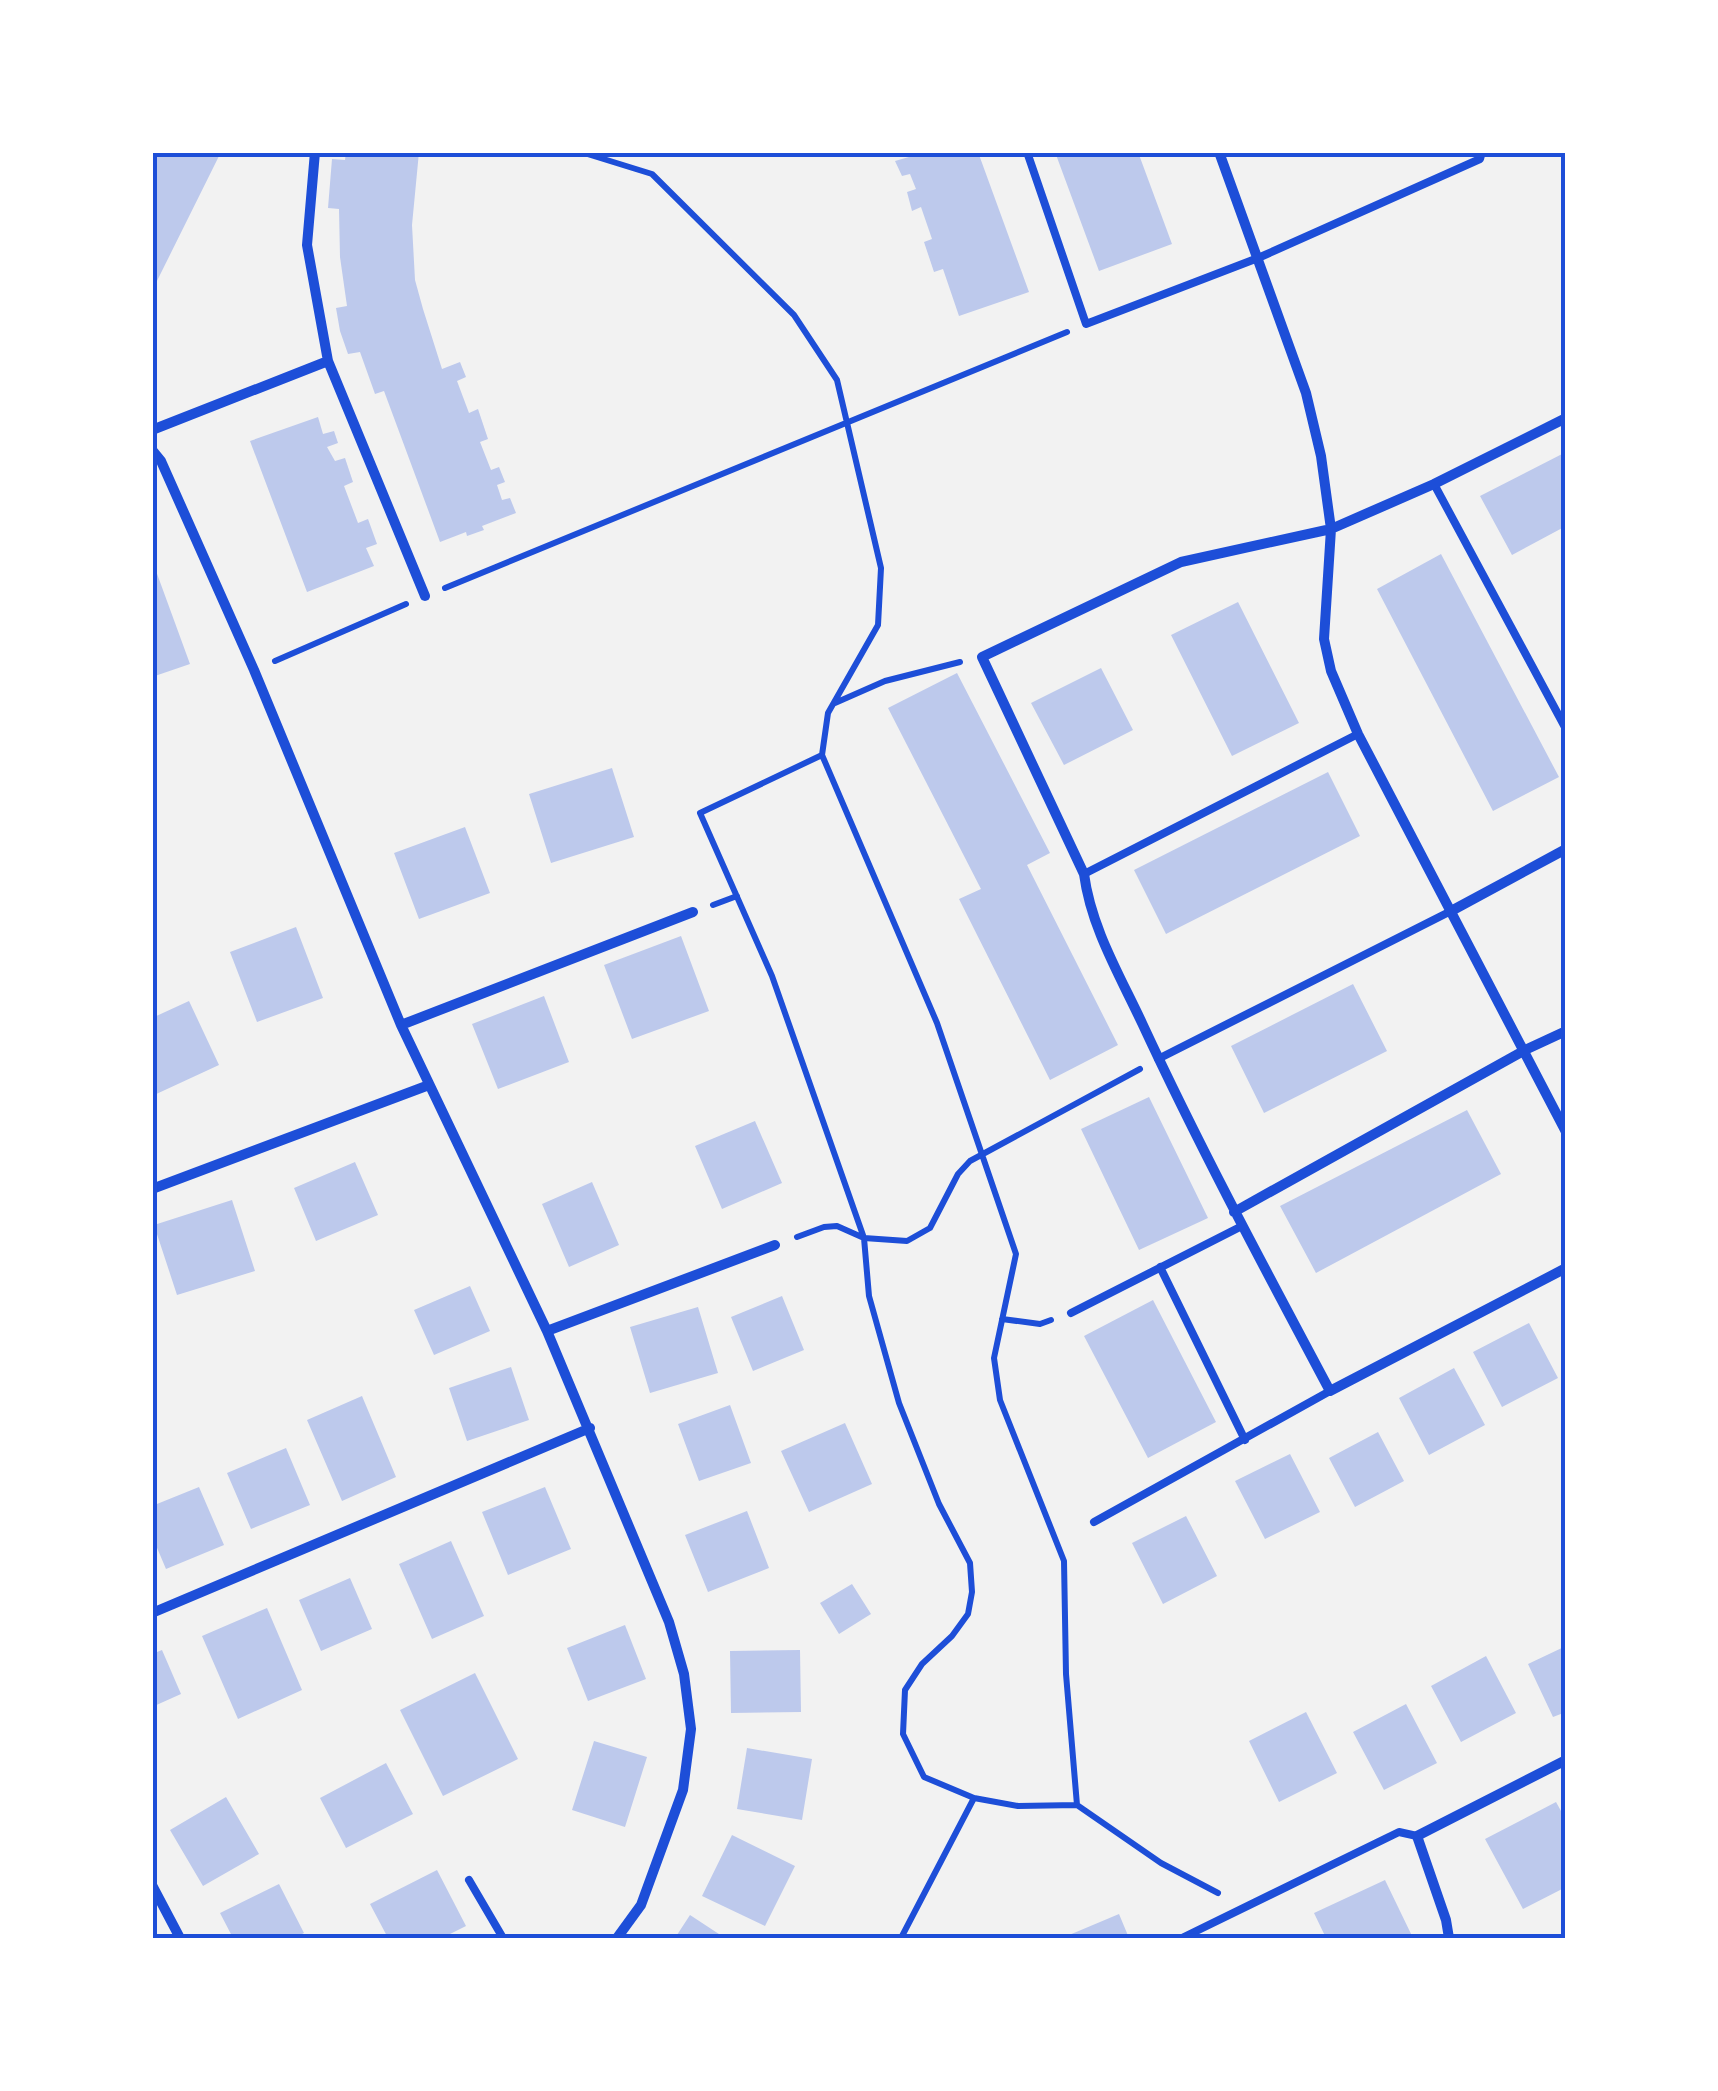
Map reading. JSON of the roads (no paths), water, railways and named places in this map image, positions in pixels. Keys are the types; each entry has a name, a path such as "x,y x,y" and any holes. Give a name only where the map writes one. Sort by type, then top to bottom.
{"street":[{"path":"315,152 307,244 328,362 425,596"},
{"path":"1219,152 1306,394 1320,456 1331,529 1324,639 1331,671 1358,734 1566,1132"},
{"path":"152,430 328,362"},
{"path":"1566,418 1434,484 1331,529 1182,562 982,656 1084,874 1088,908 1158,1059 1330,1391 1566,1268"},
{"path":"152,450 161,460 254,670 401,1025 547,1330 670,1622 684,1674 692,1729 683,1790 642,1906 617,1938"},
{"path":"1453,910 1566,849"},
{"path":"401,1025 693,912"},
{"path":"1234,1212 1566,1031"},
{"path":"152,1189 429,1085"},
{"path":"547,1330 775,1246"},
{"path":"152,1614 590,1428"},
{"path":"1448,1938 1446,1920 1416,1836 1566,1760"},
{"path":"152,1886 180,1938"}],"lane":[{"path":"1027,152 1086,324 1258,258 1480,159 1482,152"},
{"path":"1434,484 1566,729"},
{"path":"1084,874 1358,734"},
{"path":"1158,1059 1453,910"},
{"path":"1071,1312 1242,1226"},
{"path":"1160,1268 1245,1440"},
{"path":"1094,1522 1330,1391"},
{"path":"1182,1938 1400,1832 1416,1836"},
{"path":"469,1880 503,1938"}]}
